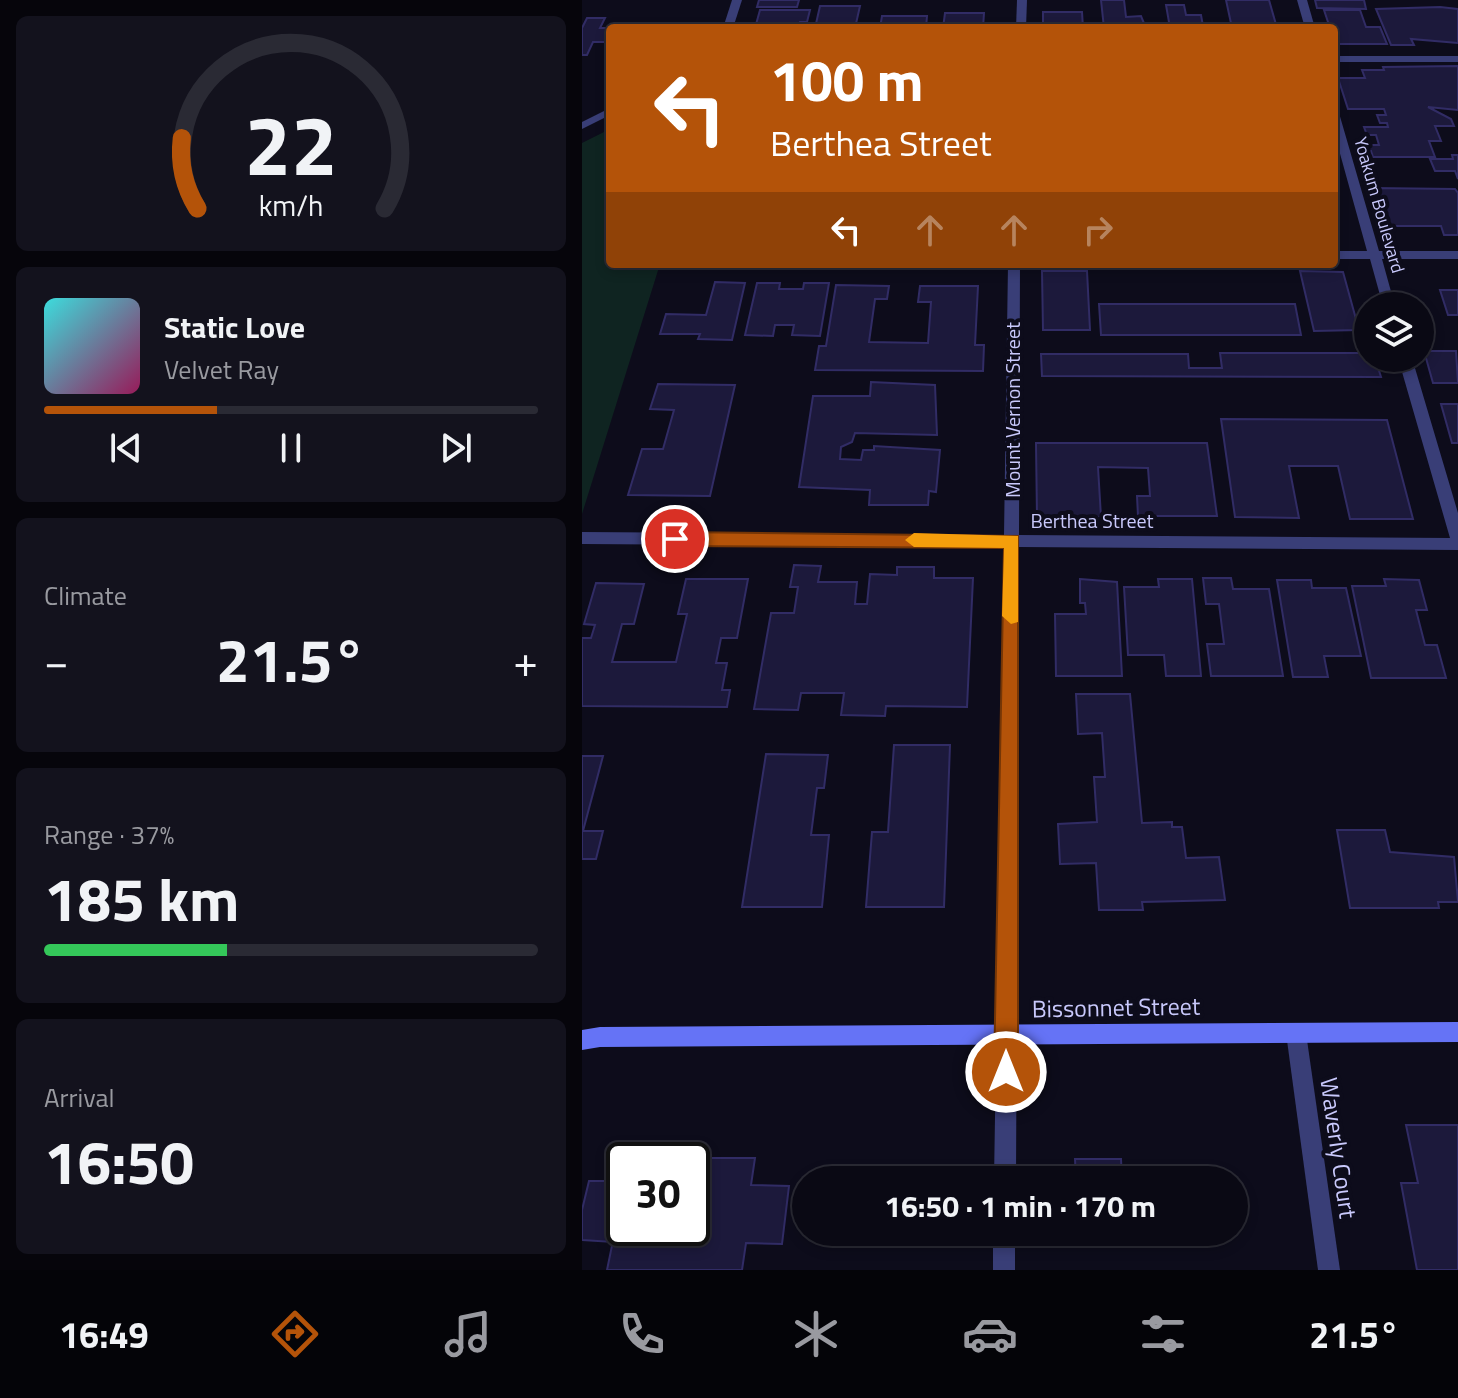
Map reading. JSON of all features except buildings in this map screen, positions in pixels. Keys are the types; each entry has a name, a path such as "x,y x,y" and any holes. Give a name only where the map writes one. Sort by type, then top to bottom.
{"main road":[{"name":"Bissonnet Street","path":"582,1040 600,1037 1458,1032"}],"street":[{"path":"729,24 737,0"},
{"path":"1021,24 1022,0"},
{"path":"1302,0 1309,24"},
{"path":"1338,59 1458,59"},
{"path":"582,126 606,113"},
{"name":"Yoakum Boulevard","path":"1338,127 1385,292"},
{"path":"1338,255 1458,255"},
{"name":"Mount Vernon Street","path":"1005,1166 1014,268"},
{"path":"1409,372 1458,541"},
{"name":"Berthea Street","path":"582,538 1458,541"},
{"name":"Waverly Court","path":"1296,1033 1329,1270"},
{"path":"1004,1246 1004,1270"}],"green space":[{"path":"606,131 606,268 659,268 582,514 582,143"}],"slow traffic":[{"path":"914,540 1012,541 1011,616"}],"route":[{"path":"675,539 1012,541 1006,1072"}]}
